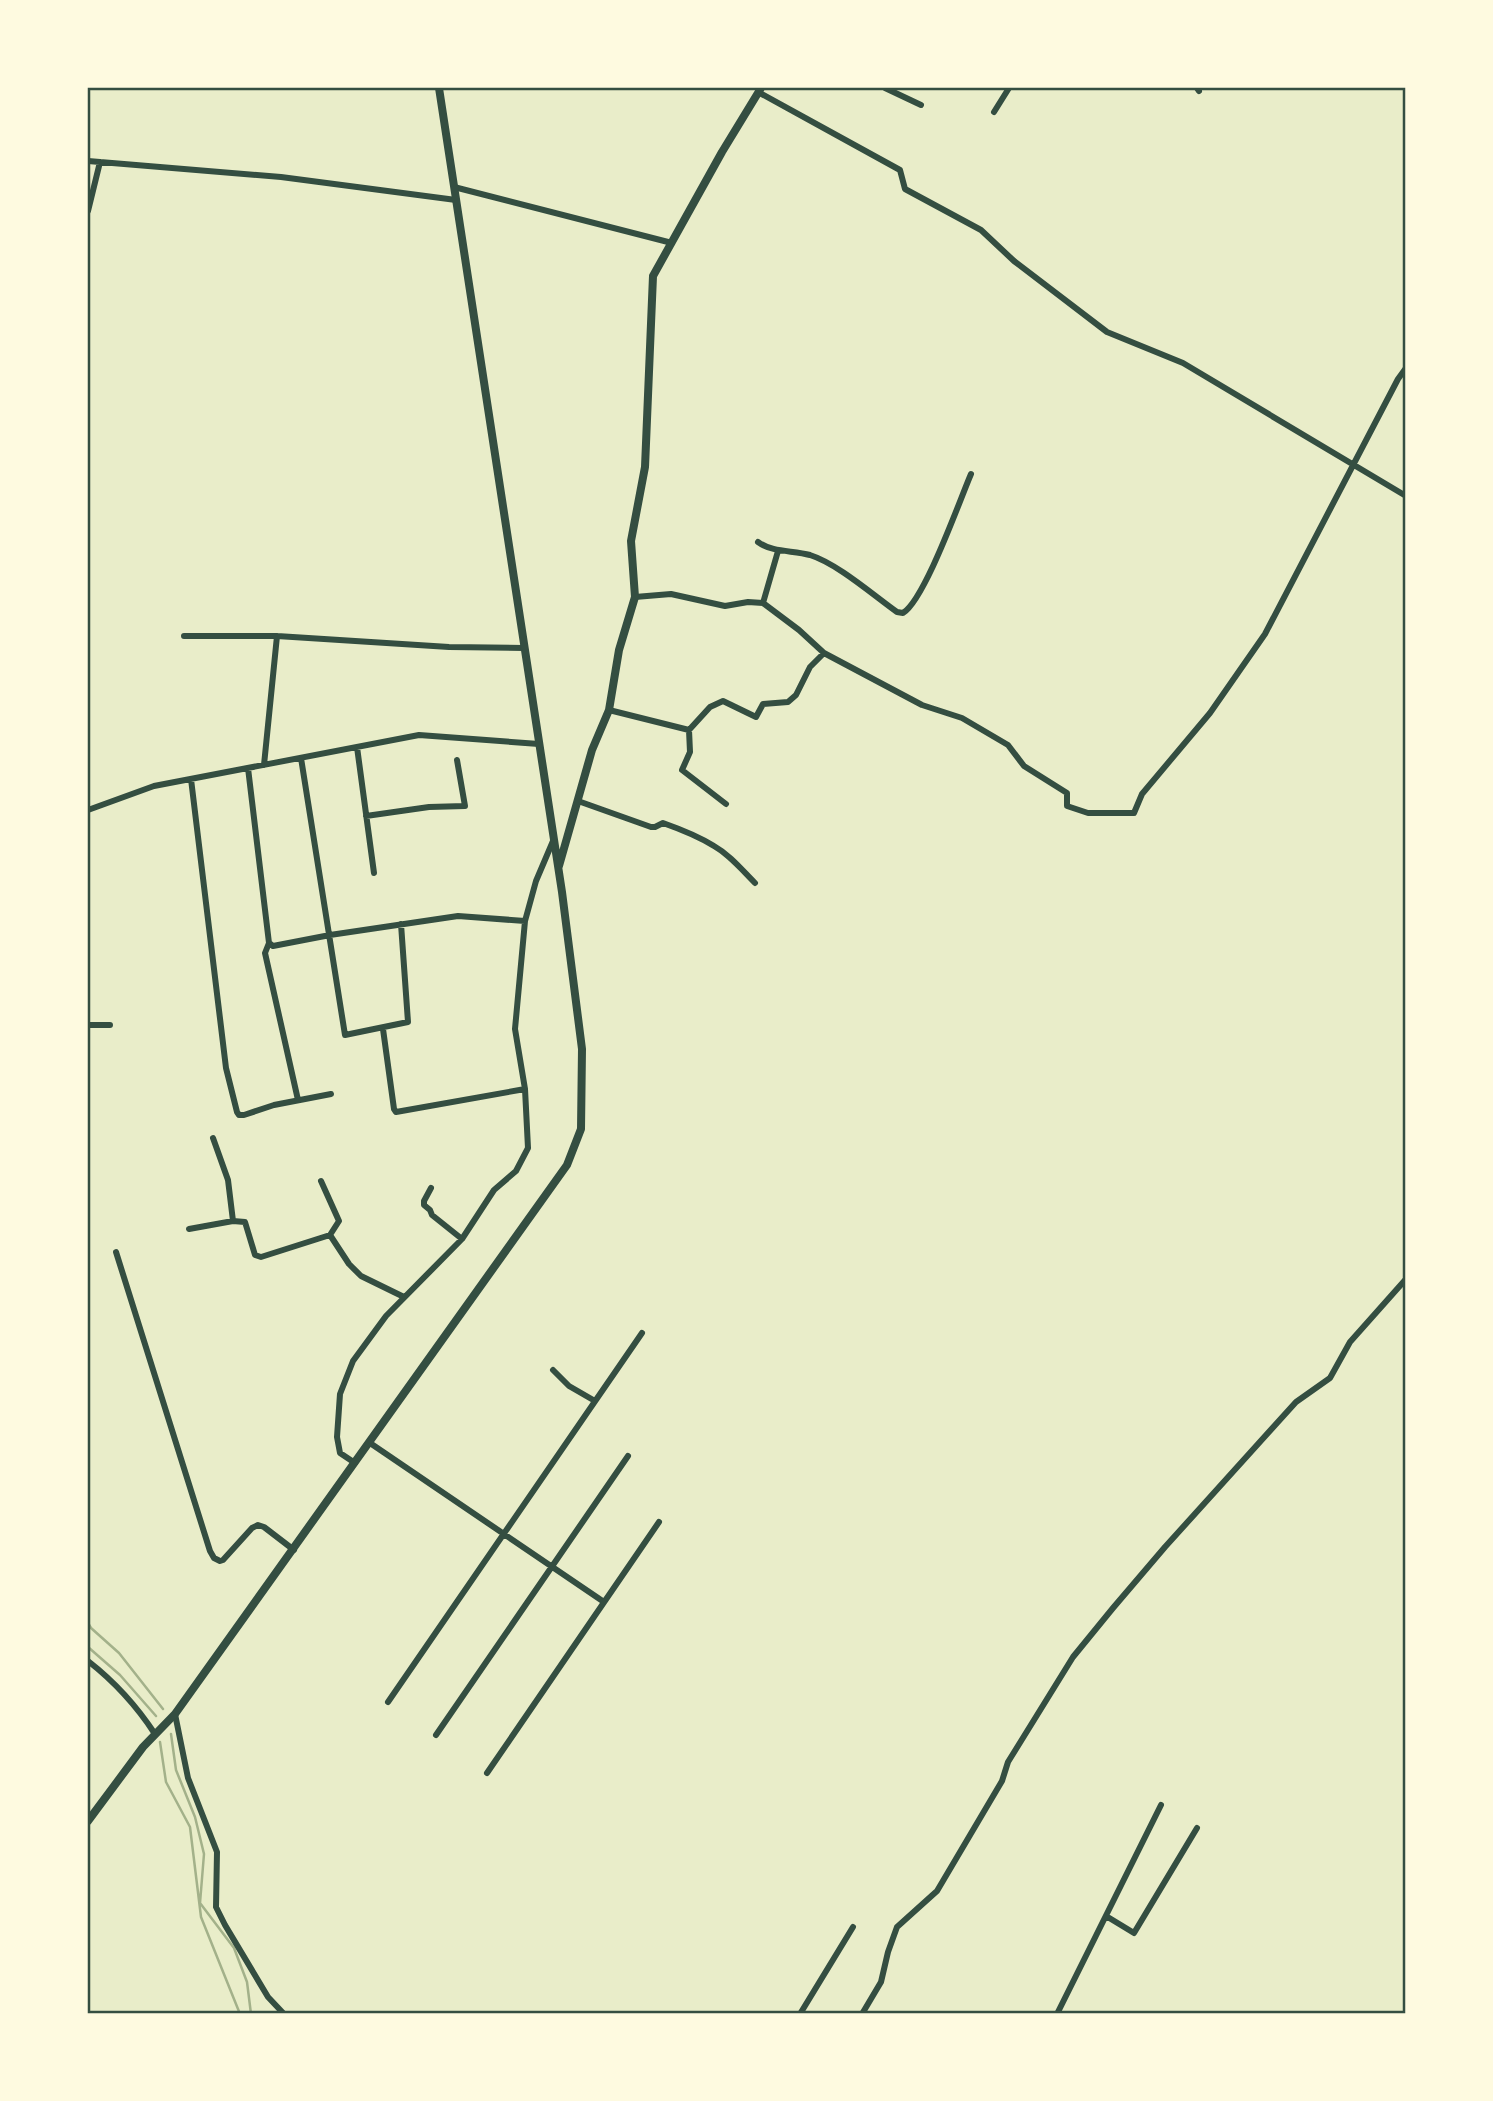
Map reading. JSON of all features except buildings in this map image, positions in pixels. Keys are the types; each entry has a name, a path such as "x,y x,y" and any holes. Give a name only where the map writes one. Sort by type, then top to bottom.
{"street":[{"path":"88,1821 155,1734 175,1714 294,1550 566,1165 582,1129 582,1049 554,839 439,88"},
{"path":"885,88 921,105"},
{"path":"994,112 1009,88"},
{"path":"558,869 592,750 609,710 619,650 635,597 631,541 645,467 653,276 759,90 900,170 905,189 981,230 1014,261 1107,332 1183,363 1405,496"},
{"path":"88,161 281,177 456,200"},
{"path":"88,211 100,162"},
{"path":"454,187 672,243"},
{"path":"635,597 670,594 725,606 748,602 763,603 824,653 922,705 961,718 1008,745 1024,766 1067,793 1067,806 1088,813 1134,813 1142,793 1210,713 1265,634 1405,368"},
{"path":"758,542 778,551 810,555 838,570 897,612 903,613 923,586 971,474"},
{"path":"763,603 778,551"},
{"path":"184,636 277,636 449,647 524,648"},
{"path":"264,765 277,636"},
{"path":"726,804 682,770 690,752 689,730 710,706 723,701 756,717 765,703 788,702 796,695 810,667 824,653"},
{"path":"609,710 689,730"},
{"path":"88,810 154,786 419,735 539,744"},
{"path":"357,747 374,873"},
{"path":"301,758 344,1033 348,1036 408,1022 401,924"},
{"path":"366,816 429,807 465,806 457,760"},
{"path":"248,768 269,943 265,953 298,1100"},
{"path":"191,779 226,1068 237,1112 244,1115 274,1105 331,1094"},
{"path":"578,801 651,827 663,823 690,834 726,854 755,883"},
{"path":"355,1463 340,1453 337,1437 340,1394 353,1361 386,1316 462,1239 494,1190 516,1171 528,1148 525,1089 514,1029 525,921 536,881 554,839"},
{"path":"269,943 273,946 458,916 525,921"},
{"path":"88,1025 110,1025"},
{"path":"383,1029 396,1112 525,1089"},
{"path":"214,1138 228,1180 233,1221"},
{"path":"189,1229 233,1221 246,1223 255,1255 258,1257 330,1235 339,1221 321,1181"},
{"path":"431,1188 424,1205 432,1215 462,1239"},
{"path":"330,1235 349,1264 361,1276 404,1297"},
{"path":"116,1252 214,1558 223,1560 252,1528 258,1525 294,1550"},
{"path":"862,2014 881,1982 897,1927 937,1891 1002,1781 1008,1762 1073,1657 1165,1547 1297,1402 1330,1378 1350,1342 1405,1279"},
{"path":"388,1702 642,1333"},
{"path":"553,1370 569,1385 594,1401"},
{"path":"370,1443 604,1602"},
{"path":"436,1735 628,1456"},
{"path":"487,1773 659,1521"},
{"path":"88,1661 110,1678 155,1734"},
{"path":"175,1714 188,1778 217,1852 216,1907 268,1997 284,2014"},
{"path":"1057,2014 1161,1805"},
{"path":"1106,1916 1134,1933 1197,1828"},
{"path":"800,2014 853,1927"}],"waterway":[{"path":"88,1623 119,1653 163,1709"},
{"path":"88,1647 120,1675 156,1716"},
{"path":"171,1734 176,1770 195,1817 204,1854 200,1903 234,1948 247,1982 251,2014"},
{"path":"160,1742 166,1782 190,1827 201,1917 240,2014"}]}
